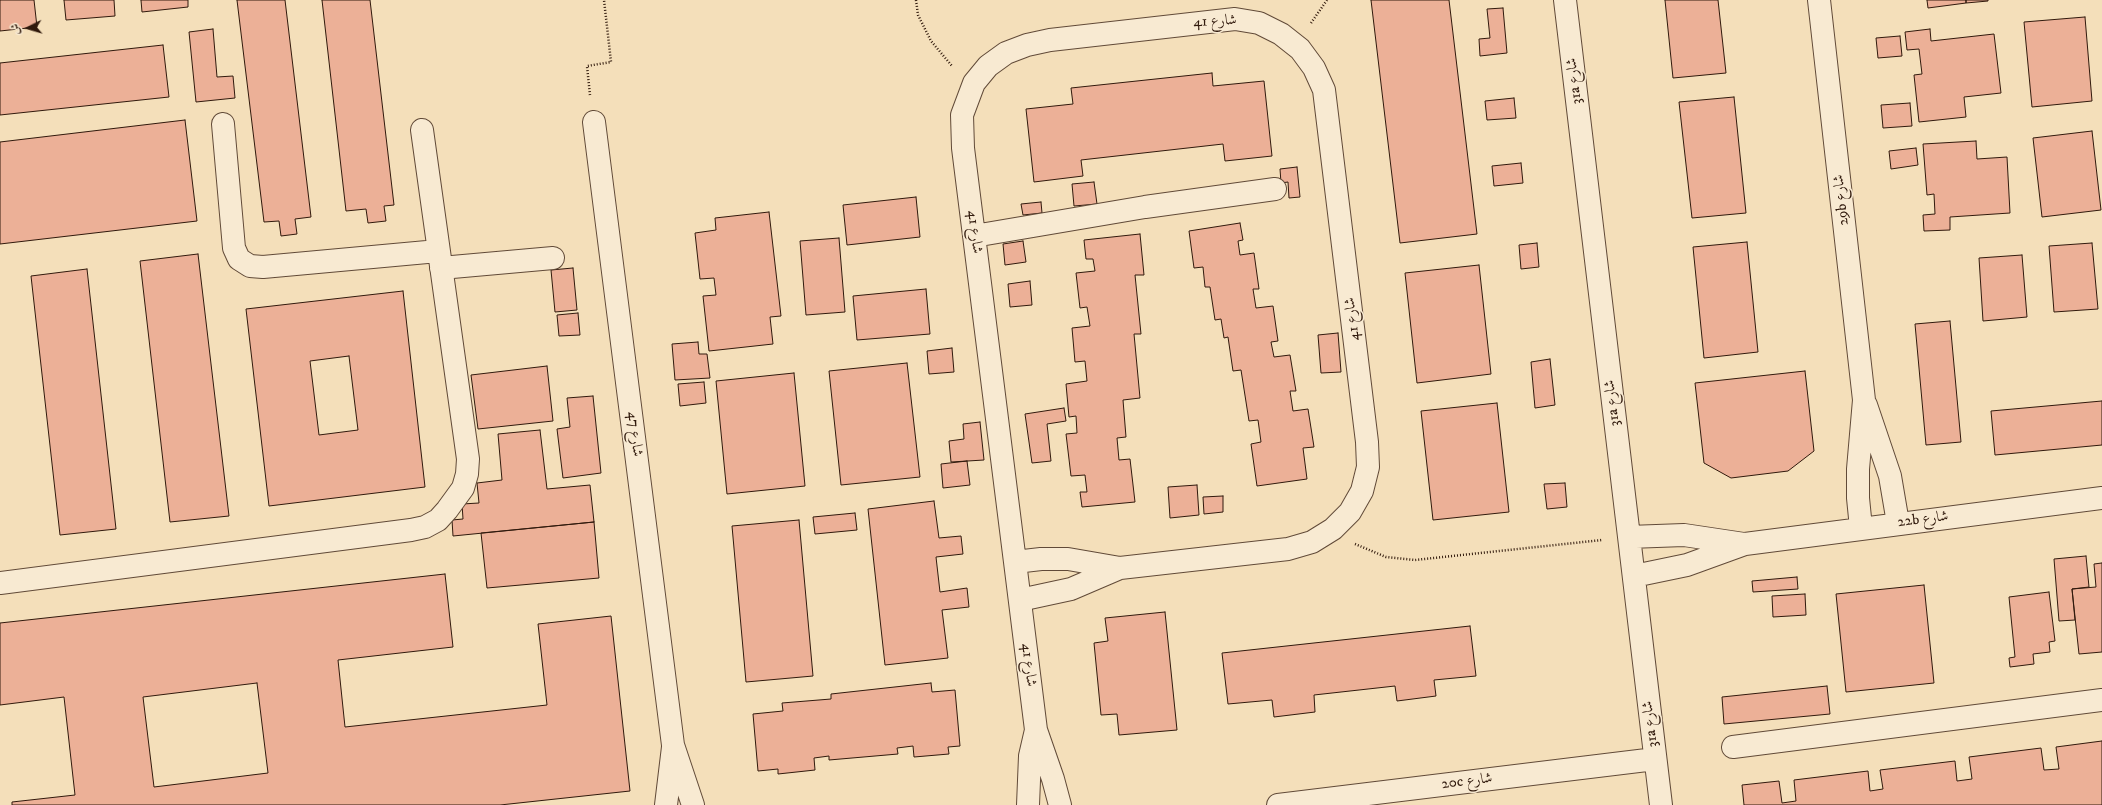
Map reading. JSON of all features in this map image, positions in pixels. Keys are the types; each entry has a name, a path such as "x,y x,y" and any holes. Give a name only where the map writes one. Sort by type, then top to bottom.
{"street":[{"name":"31a شارع","path":"1566,0 1661,805"},
{"name":"29b شارع","path":"1819,0 1864,400"},
{"name":"شارع 41","path":"1020,600 1071,589 1120,568 1288,548 1312,542 1333,529 1350,512 1362,490 1368,467 1368,442 1324,90 1314,68 1300,49 1281,34 1259,23 1235,19 1211,21 1050,40 1027,45 1006,53 988,66 974,83 962,115 963,148 1036,730 1047,760 1060,805"},
{"name":"شارع 47","path":"594,122 673,746 693,805"},
{"path":"222,124 234,248 239,259 250,266 263,267 440,260 553,258"},
{"path":"0,583 411,530 425,527 438,520 463,488 467,474 468,459 422,130"},
{"path":"974,236 1145,207 1275,189"},
{"path":"1864,400 1890,476 1898,523"},
{"path":"1861,528 1858,498 1858,468 1864,400"},
{"name":"22b شارع","path":"1745,544 1898,523 2102,498"},
{"path":"1629,537 1684,535 1745,544"},
{"path":"1634,576 1687,565 1745,544"},
{"name":"شارع 41","path":"1015,562 1041,559 1068,559 1120,568"},
{"path":"1733,747 2102,700"},
{"name":"شارع 41","path":"1028,805 1030,756 1036,730"},
{"name":"شارع 47","path":"666,805 673,746"},
{"name":"20c شارع","path":"1278,805 1655,759"}],"path":[{"path":"594,122 587,66 612,62 604,0"},
{"path":"916,0 918,15 931,41 950,65 974,83"},
{"path":"1333,529 1358,546 1386,557 1415,560 1629,537"}],"building":[{"path":"0,0 34,0 37,27 0,31"},
{"path":"64,0 114,0 115,16 66,20"},
{"path":"141,0 188,0 188,7 142,12"},
{"path":"237,0 285,0 311,217 295,219 297,234 281,236 279,221 264,222"},
{"path":"322,0 370,0 394,205 384,206 386,221 368,223 366,209 346,211"},
{"path":"1371,0 1449,0 1477,234 1400,243"},
{"path":"1665,0 1718,0 1726,73 1673,78"},
{"path":"1927,0 1966,0 1966,3 1928,8"},
{"path":"1966,0 1988,0 1988,1 1966,3"},
{"path":"1503,8 1507,53 1480,56 1479,39 1490,38 1487,9"},
{"path":"2085,17 2092,101 2032,107 2024,22"},
{"path":"213,29 217,77 233,76 235,98 196,102 189,32"},
{"path":"1930,29 1931,41 1994,34 2001,93 1964,97 1966,117 1919,122 1914,75 1922,74 1919,49 1907,50 1905,32"},
{"path":"1900,36 1902,56 1878,58 1876,38"},
{"path":"163,45 169,97 0,115 0,63"},
{"path":"1212,73 1213,86 1264,81 1272,156 1225,161 1223,144 1081,160 1083,176 1034,182 1026,109 1073,104 1071,88"},
{"path":"1734,97 1746,213 1692,218 1679,102"},
{"path":"1514,98 1516,118 1487,120 1485,101"},
{"path":"1910,103 1912,126 1883,128 1881,105"},
{"path":"185,120 197,221 0,244 0,142"},
{"path":"2092,131 2101,210 2042,217 2033,138"},
{"path":"1976,141 1977,159 2007,157 2010,213 1950,217 1950,230 1924,231 1923,215 1935,214 1934,194 1927,195 1923,144"},
{"path":"1916,148 1918,165 1891,169 1889,151"},
{"path":"1521,163 1523,183 1494,186 1492,166"},
{"path":"1297,167 1300,197 1289,198 1288,182 1281,183 1280,169"},
{"path":"1094,182 1097,204 1074,206 1072,184"},
{"path":"916,197 920,237 847,245 843,205"},
{"path":"1041,202 1042,213 1023,215 1021,204"},
{"path":"769,212 781,316 770,317 773,344 709,351 703,296 716,295 714,278 700,279 695,233 716,230 715,218"},
{"path":"1240,223 1243,240 1238,241 1240,255 1254,253 1259,289 1253,289 1256,308 1273,306 1278,341 1271,342 1274,357 1290,355 1296,391 1290,391 1293,411 1308,409 1314,447 1303,448 1307,479 1257,486 1251,444 1261,442 1258,420 1249,421 1241,370 1233,371 1228,337 1224,338 1221,319 1215,320 1210,287 1205,287 1203,267 1194,268 1189,231"},
{"path":"1140,234 1144,275 1135,275 1141,334 1134,334 1140,398 1123,400 1126,437 1117,438 1119,460 1130,459 1135,502 1082,507 1080,492 1087,492 1085,475 1071,476 1066,434 1077,433 1076,416 1069,417 1066,384 1087,381 1085,361 1075,362 1072,328 1090,326 1087,307 1080,308 1076,273 1095,271 1093,259 1086,259 1084,240"},
{"path":"839,238 845,312 806,315 800,241"},
{"path":"1023,241 1026,262 1005,265 1003,244"},
{"path":"1747,242 1758,352 1704,358 1693,247"},
{"path":"1537,243 1539,267 1521,269 1519,245"},
{"path":"2092,243 2098,309 2054,312 2049,246"},
{"path":"198,254 229,516 170,522 140,261"},
{"path":"2022,255 2027,317 1983,321 1979,258"},
{"path":"1479,265 1491,374 1417,383 1405,273"},
{"path":"573,268 577,310 555,312 551,270"},
{"path":"87,269 116,529 60,535 31,276"},
{"path":"1030,281 1032,305 1010,307 1008,284"},
{"path":"926,289 930,334 857,340 853,296"},
{"path":"403,291 425,487 269,506 246,309","holes":["349,356 358,430 319,435 310,361"]},
{"path":"578,313 580,335 559,336 557,315"},
{"path":"1950,321 1961,442 1926,445 1915,324"},
{"path":"1338,333 1341,372 1321,373 1318,335"},
{"path":"698,342 699,354 707,354 710,378 675,380 672,344"},
{"path":"952,348 954,372 929,374 927,351"},
{"path":"1550,359 1555,405 1535,408 1531,362"},
{"path":"907,363 920,477 841,485 829,371"},
{"path":"547,366 553,421 478,429 471,375"},
{"path":"1805,371 1814,451 1788,471 1731,478 1704,463 1695,383"},
{"path":"794,373 805,486 727,494 716,381"},
{"path":"704,382 706,403 680,406 678,384"},
{"path":"593,396 601,473 563,478 557,429 570,427 567,398"},
{"path":"2102,401 2102,445 1995,455 1991,411"},
{"path":"1497,403 1509,512 1433,520 1421,411"},
{"path":"1064,408 1066,421 1047,424 1051,461 1032,463 1025,414"},
{"path":"980,422 984,460 951,462 949,441 964,439 963,424"},
{"path":"540,430 547,489 590,485 594,522 453,536 452,520 463,519 462,504 479,503 477,483 502,480 498,434"},
{"path":"967,461 970,485 943,488 941,464"},
{"path":"1565,483 1567,507 1547,509 1544,484"},
{"path":"1197,485 1199,515 1170,518 1168,487"},
{"path":"1223,496 1223,512 1204,514 1203,497"},
{"path":"934,501 939,538 961,536 963,554 936,557 940,592 967,588 969,607 942,610 948,658 885,665 868,509"},
{"path":"855,513 857,530 815,534 813,517"},
{"path":"799,520 813,676 746,682 732,526"},
{"path":"594,522 599,578 487,588 481,533"},
{"path":"2086,556 2089,587 2072,589 2075,620 2059,621 2054,559"},
{"path":"2102,563 2102,652 2079,654 2072,589 2096,587 2094,564"},
{"path":"445,574 453,647 338,660 345,727 547,705 538,624 611,616 630,791 500,805 12,805 12,802 75,795 64,697 0,705 0,623","holes":["257,683 268,773 154,787 143,697"]},
{"path":"1797,577 1798,589 1753,592 1752,581"},
{"path":"1924,585 1934,683 1846,692 1836,594"},
{"path":"2049,592 2055,641 2049,642 2050,652 2033,654 2034,664 2010,667 2009,658 2015,657 2009,597"},
{"path":"1805,594 1806,615 1773,617 1772,596"},
{"path":"1165,612 1177,730 1119,735 1117,714 1101,715 1094,643 1108,641 1105,618"},
{"path":"1470,626 1476,676 1434,680 1436,696 1397,701 1395,686 1314,695 1315,712 1274,717 1272,700 1228,704 1222,653"},
{"path":"931,683 932,692 955,690 960,746 948,747 949,754 914,757 913,746 897,748 898,754 829,760 829,756 814,758 815,770 778,774 778,769 758,771 753,714 783,711 782,703 831,699 831,694"},
{"path":"1827,686 1830,714 1724,724 1722,697"},
{"path":"2102,741 2102,805 1744,805 1742,785 1779,781 1782,803 1796,801 1794,780 1868,771 1870,791 1883,789 1880,770 1955,761 1957,781 1972,779 1969,757 2041,748 2044,770 2059,769 2056,747"}]}
